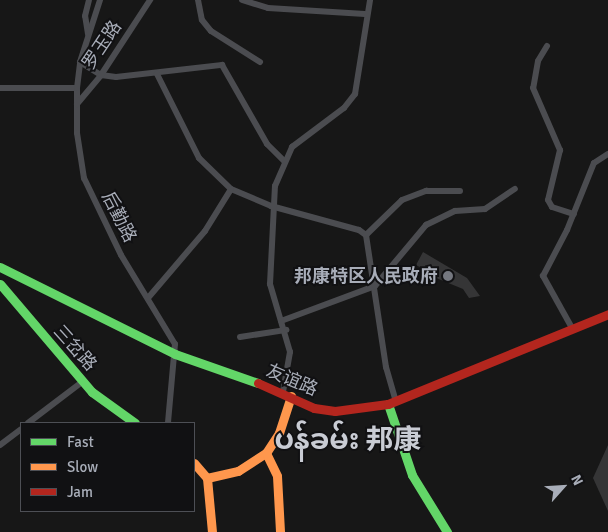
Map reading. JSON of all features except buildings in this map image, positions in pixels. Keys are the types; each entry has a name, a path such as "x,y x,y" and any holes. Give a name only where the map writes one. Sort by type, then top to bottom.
{"main road":[{"name":"友谊路","path":"0,267 176,354 287,394 314,408 335,411 392,402 608,314"},
{"name":"三岔路","path":"0,284 82,382 134,422"},
{"path":"208,478 238,471 266,453 279,434 287,394"},
{"path":"392,402 412,475 447,532"},
{"path":"266,453 277,476 280,532"},
{"path":"195,464 208,478 212,532"}],"street":[{"path":"88,35 85,16 89,0"},
{"name":"后勤路","path":"100,0 80,62 77,88 76,104 84,178 121,255 173,339 176,354 168,422"},
{"name":"罗玉路","path":"76,104 101,75 150,0"},
{"path":"198,0 202,20 211,31 260,62"},
{"path":"242,0 274,9 365,14"},
{"path":"287,394 290,352 286,330 281,321 270,284 271,206 284,161 292,147 344,108 355,94 365,14 370,0"},
{"path":"547,46 538,61 533,88 560,150 548,200 552,206 574,214"},
{"path":"80,62 101,75 157,74 226,67 267,144 284,161"},
{"path":"157,74 199,158 232,189 271,206 359,230 366,235 392,402"},
{"path":"0,88 77,88"},
{"path":"572,328 543,276 574,214 594,164 608,154"},
{"path":"148,298 205,231 232,189"},
{"path":"281,321 375,286 426,224 455,211 485,209 514,189"},
{"path":"366,235 402,200 426,191 460,191"},
{"path":"240,337 286,330"},
{"path":"29,422 82,382"},
{"path":"0,445 20,430"}],"traffic: fast":[{"path":"0,267 175,354 258,383"},
{"path":"0,284 92,392 134,422"},
{"path":"388,404 412,475 447,532"}],"traffic: slow":[{"path":"207,478 238,471 266,453 279,433 291,396"},
{"path":"266,453 277,476 280,532"},
{"path":"195,464 207,478 212,532"}],"traffic: jam":[{"path":"258,383 314,408 335,411 388,404 608,314"}],"place":[{"name":"邦康特区人民政府","path":"448,276"}],"district":[{"name":"ပန်ခမ်း 邦康","path":"348,440"}]}
